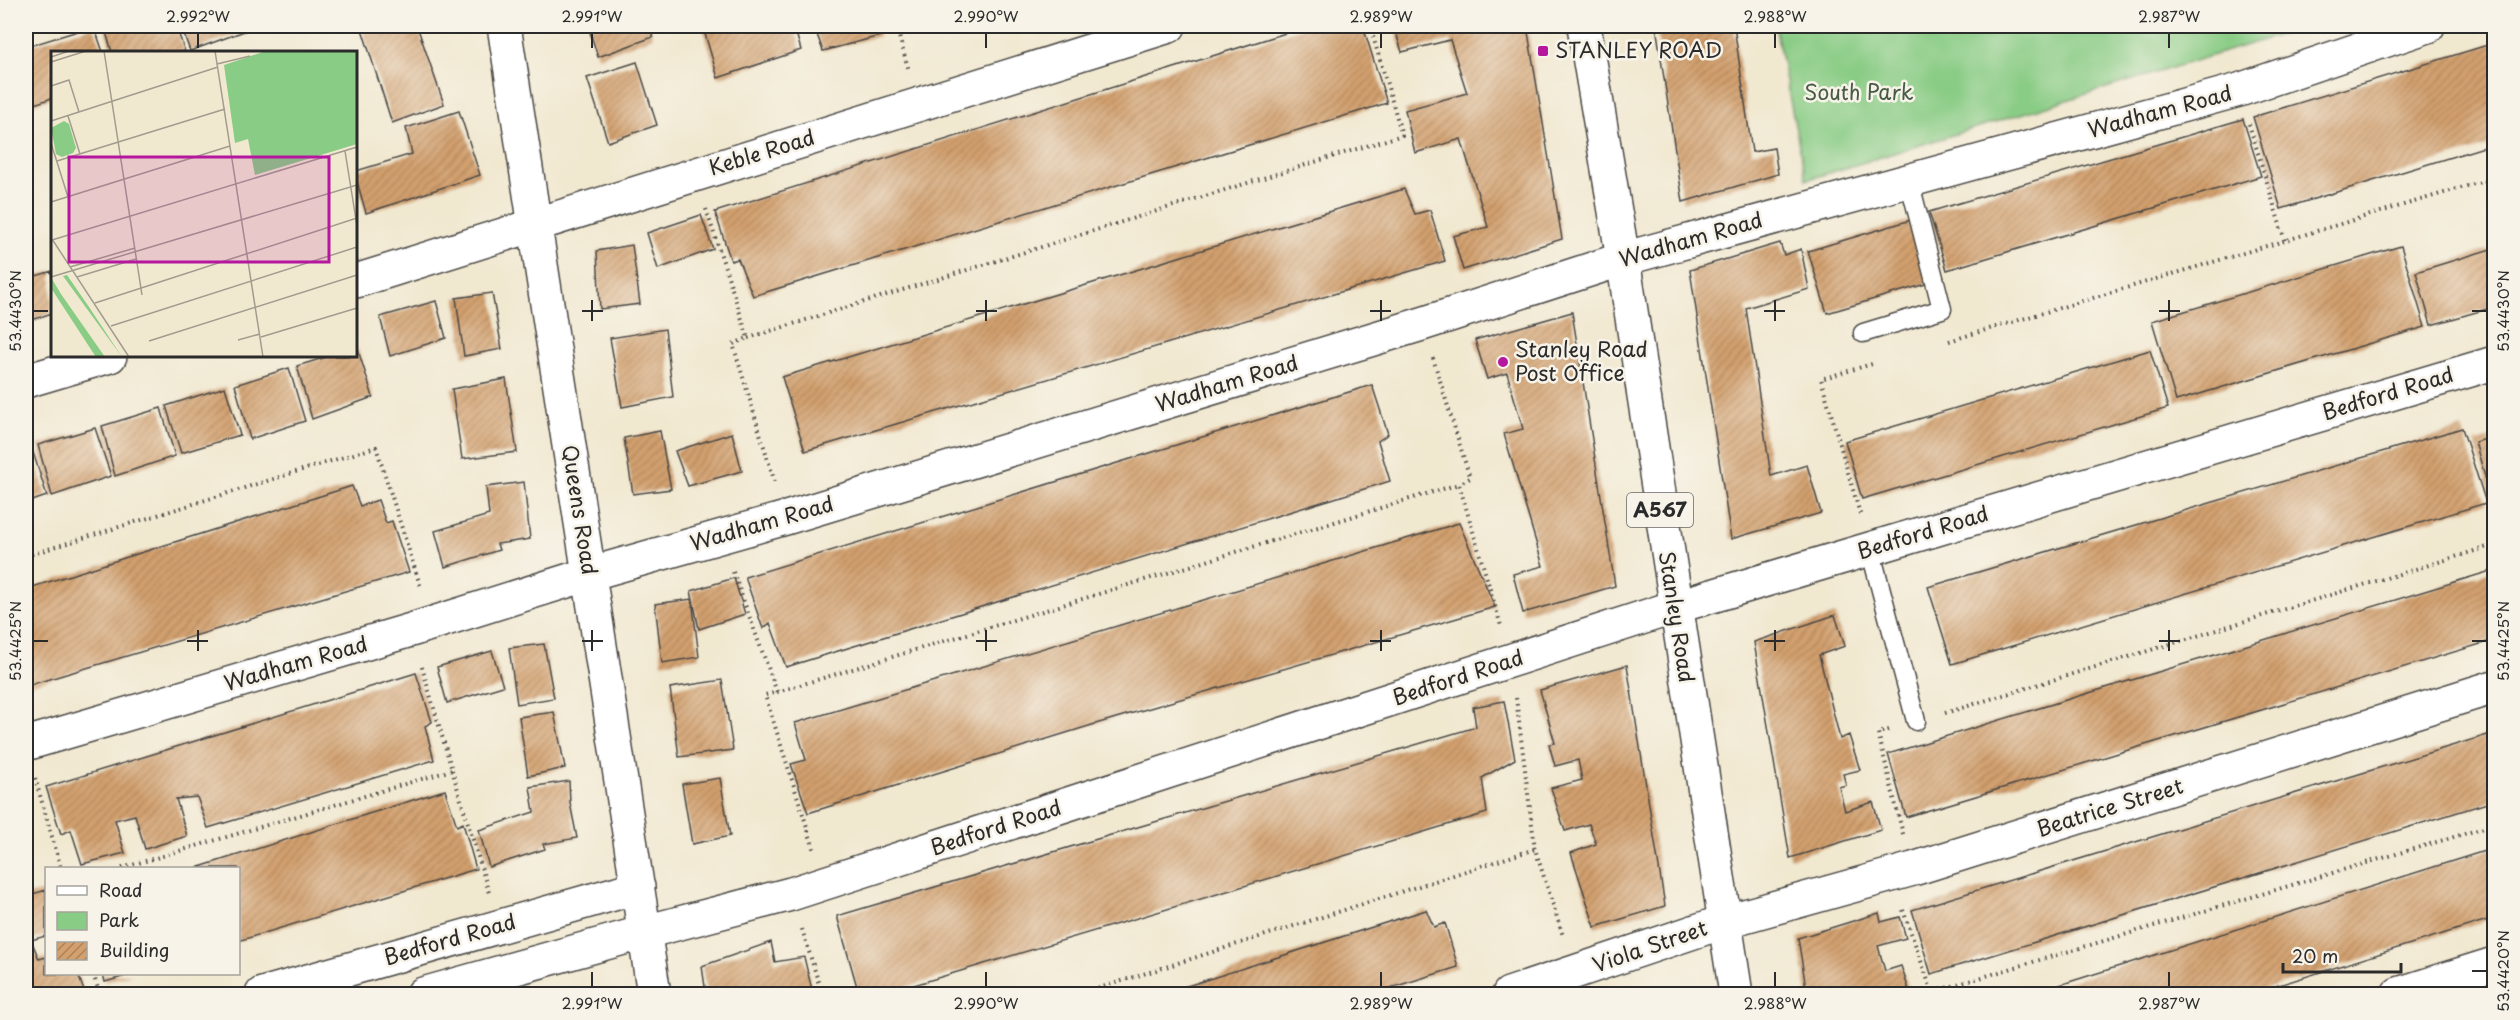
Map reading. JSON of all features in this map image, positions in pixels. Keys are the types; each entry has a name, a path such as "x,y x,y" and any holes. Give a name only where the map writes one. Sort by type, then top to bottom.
{"street":[{"name":"Queens Road","path":"504,26 638,886 652,994"},
{"name":"Keble Road","path":"357,281 1169,26"},
{"name":"Stanley Road","path":"1584,26 1623,259 1723,922 1736,994"},
{"name":"Wadham Road","path":"29,756 422,626 589,574 786,518 1422,324 1623,259 2239,90 2428,26"},
{"path":"26,381 107,357"},
{"name":"Bedford Road","path":"423,994 825,884 1675,607 2494,363"},
{"name":"Beatrice Street","path":"1723,922 1901,872 2494,687"},
{"name":"Bedford Road","path":"262,994 638,886"},
{"name":"Viola Street","path":"1509,994 1723,922"},
{"path":"2398,994 2494,964"}],"lane":[{"path":"1863,333 1942,309 1909,180"},
{"path":"1870,549 1916,722"}],"path":[{"path":"896,26 919,104"},
{"path":"786,518 733,344 1402,135 1370,26"},
{"path":"2239,90 2285,241"},
{"path":"695,174 748,338"},
{"path":"1940,344 2494,178"},
{"path":"825,884 765,695 1459,484 1470,478 1422,324"},
{"path":"1870,549 1821,379 1883,361"},
{"path":"26,556 376,447 422,626 452,770 499,926"},
{"path":"1459,484 1511,661 1535,849 1575,972"},
{"path":"720,537 777,692"},
{"path":"1932,992 1901,872 1878,733 2494,545"},
{"path":"29,756 61,867"},
{"path":"125,867 452,770"},
{"path":"1924,994 2494,825"},
{"path":"1081,994 1535,849"},
{"path":"791,894 822,994"},
{"path":"93,975 100,994"}],"green space":[{"name":"South Park","path":"1775,26 2309,26 1806,180"}],"building":[{"path":"94,26 103,51 51,51 51,98 26,107 26,47"},
{"path":"104,26 176,26 185,51 112,51"},
{"path":"181,26 258,26 190,51"},
{"path":"361,26 417,26 444,104 392,123"},
{"path":"588,26 649,26 653,37 598,57"},
{"path":"794,26 801,50 718,78 703,27"},
{"path":"814,26 876,26 880,36 823,51"},
{"path":"1308,26 1363,26 1387,103 753,296 738,259 731,261 715,212"},
{"path":"1394,26 1527,26 1562,239 1463,270 1453,236 1488,227 1461,139 1415,153 1405,110 1467,93 1450,40 1402,52"},
{"path":"1656,26 1734,26 1752,152 1774,148 1778,174 1683,202"},
{"path":"2494,43 2494,144 2281,209 2253,117"},
{"path":"637,62 657,125 608,142 587,78"},
{"path":"459,111 480,175 366,213 357,182 357,171 412,154 406,128"},
{"path":"2243,119 2261,176 1947,270 1929,212"},
{"path":"1404,189 1415,214 1430,210 1445,261 805,451 782,377"},
{"path":"26,199 35,226 26,229"},
{"path":"701,215 713,249 658,269 647,233"},
{"path":"1911,220 1929,283 1827,313 1808,251"},
{"path":"1780,243 1784,255 1801,249 1809,289 1746,308 1771,476 1807,465 1821,513 1731,539 1690,270"},
{"path":"632,245 640,304 600,309 597,251"},
{"path":"2401,246 2425,327 2176,401 2152,321"},
{"path":"2494,248 2494,307 2431,325 2416,272"},
{"path":"51,271 51,313 26,322 26,279"},
{"path":"492,293 502,349 464,356 456,298"},
{"path":"436,301 446,338 390,356 380,317"},
{"path":"1572,312 1615,586 1523,613 1513,574 1543,566 1504,434 1523,429 1507,373 1487,379 1475,340"},
{"path":"665,329 673,397 622,407 610,338"},
{"path":"357,347 373,397 312,419 297,366 327,357 357,357"},
{"path":"2150,350 2168,408 1862,499 1845,441"},
{"path":"289,368 305,421 250,439 235,385"},
{"path":"506,379 517,452 462,459 452,389"},
{"path":"1372,385 1388,434 1378,441 1390,481 786,667 770,623 763,629 745,577"},
{"path":"225,387 240,435 181,453 166,406"},
{"path":"161,408 175,456 115,476 102,426"},
{"path":"95,428 111,476 52,496 38,445"},
{"path":"2462,428 2486,503 1952,664 1928,587"},
{"path":"660,431 671,489 633,494 624,438"},
{"path":"732,433 742,471 688,486 675,451"},
{"path":"2494,437 2494,500 2492,501 2475,442"},
{"path":"32,449 47,496 26,503 26,451"},
{"path":"524,482 530,539 497,544 499,550 445,567 435,531 489,515 486,487"},
{"path":"352,486 360,506 378,500 386,523 392,521 409,572 26,686 26,589"},
{"path":"1459,523 1495,607 1092,725 808,813 791,764 806,760 795,723"},
{"path":"2494,570 2494,640 1906,817 1888,754"},
{"path":"734,578 745,614 699,629 691,591"},
{"path":"692,599 699,657 662,663 655,604"},
{"path":"1835,615 1845,646 1819,655 1840,739 1849,735 1860,770 1843,774 1846,785 1839,787 1845,811 1873,802 1881,830 1790,858 1754,642"},
{"path":"544,644 554,698 517,704 509,648"},
{"path":"492,651 503,686 447,703 437,667"},
{"path":"1627,665 1665,906 1595,927 1571,853 1596,844 1589,824 1565,831 1551,788 1582,780 1578,760 1555,766 1549,744 1555,743 1540,690"},
{"path":"416,673 432,722 425,726 434,760 208,828 197,797 176,799 187,836 145,849 135,815 115,820 125,853 82,864 71,830 61,834 46,787"},
{"path":"722,680 733,750 679,757 670,688"},
{"path":"1504,701 1515,759 1482,778 1487,813 884,994 859,994 837,916 1476,727 1473,707"},
{"path":"554,712 565,768 528,776 519,717"},
{"path":"2494,733 2494,801 1931,974 1912,910"},
{"path":"720,778 730,836 692,844 682,784"},
{"path":"569,781 570,803 577,838 543,844 545,849 489,867 479,830 534,812 530,787"},
{"path":"445,790 457,826 463,823 476,869 240,940 240,867 199,867"},
{"path":"2494,848 2494,918 2250,994 2031,994"},
{"path":"45,890 45,936 31,940 39,959 45,957 45,975 78,975 85,994 26,994 26,896"},
{"path":"1426,910 1434,927 1445,923 1458,967 1371,994 1162,994"},
{"path":"1879,913 1881,922 1900,917 1906,938 1878,946 1885,971 1901,966 1910,993 1807,994 1798,938"},
{"path":"771,942 775,962 804,957 813,994 706,994 702,966"},
{"path":"103,975 129,975 105,982"}],"place":[{"name":"STANLEY ROAD","path":"1543,51"},
{"name":"Stanley Road Post Office","path":"1503,362"}]}
